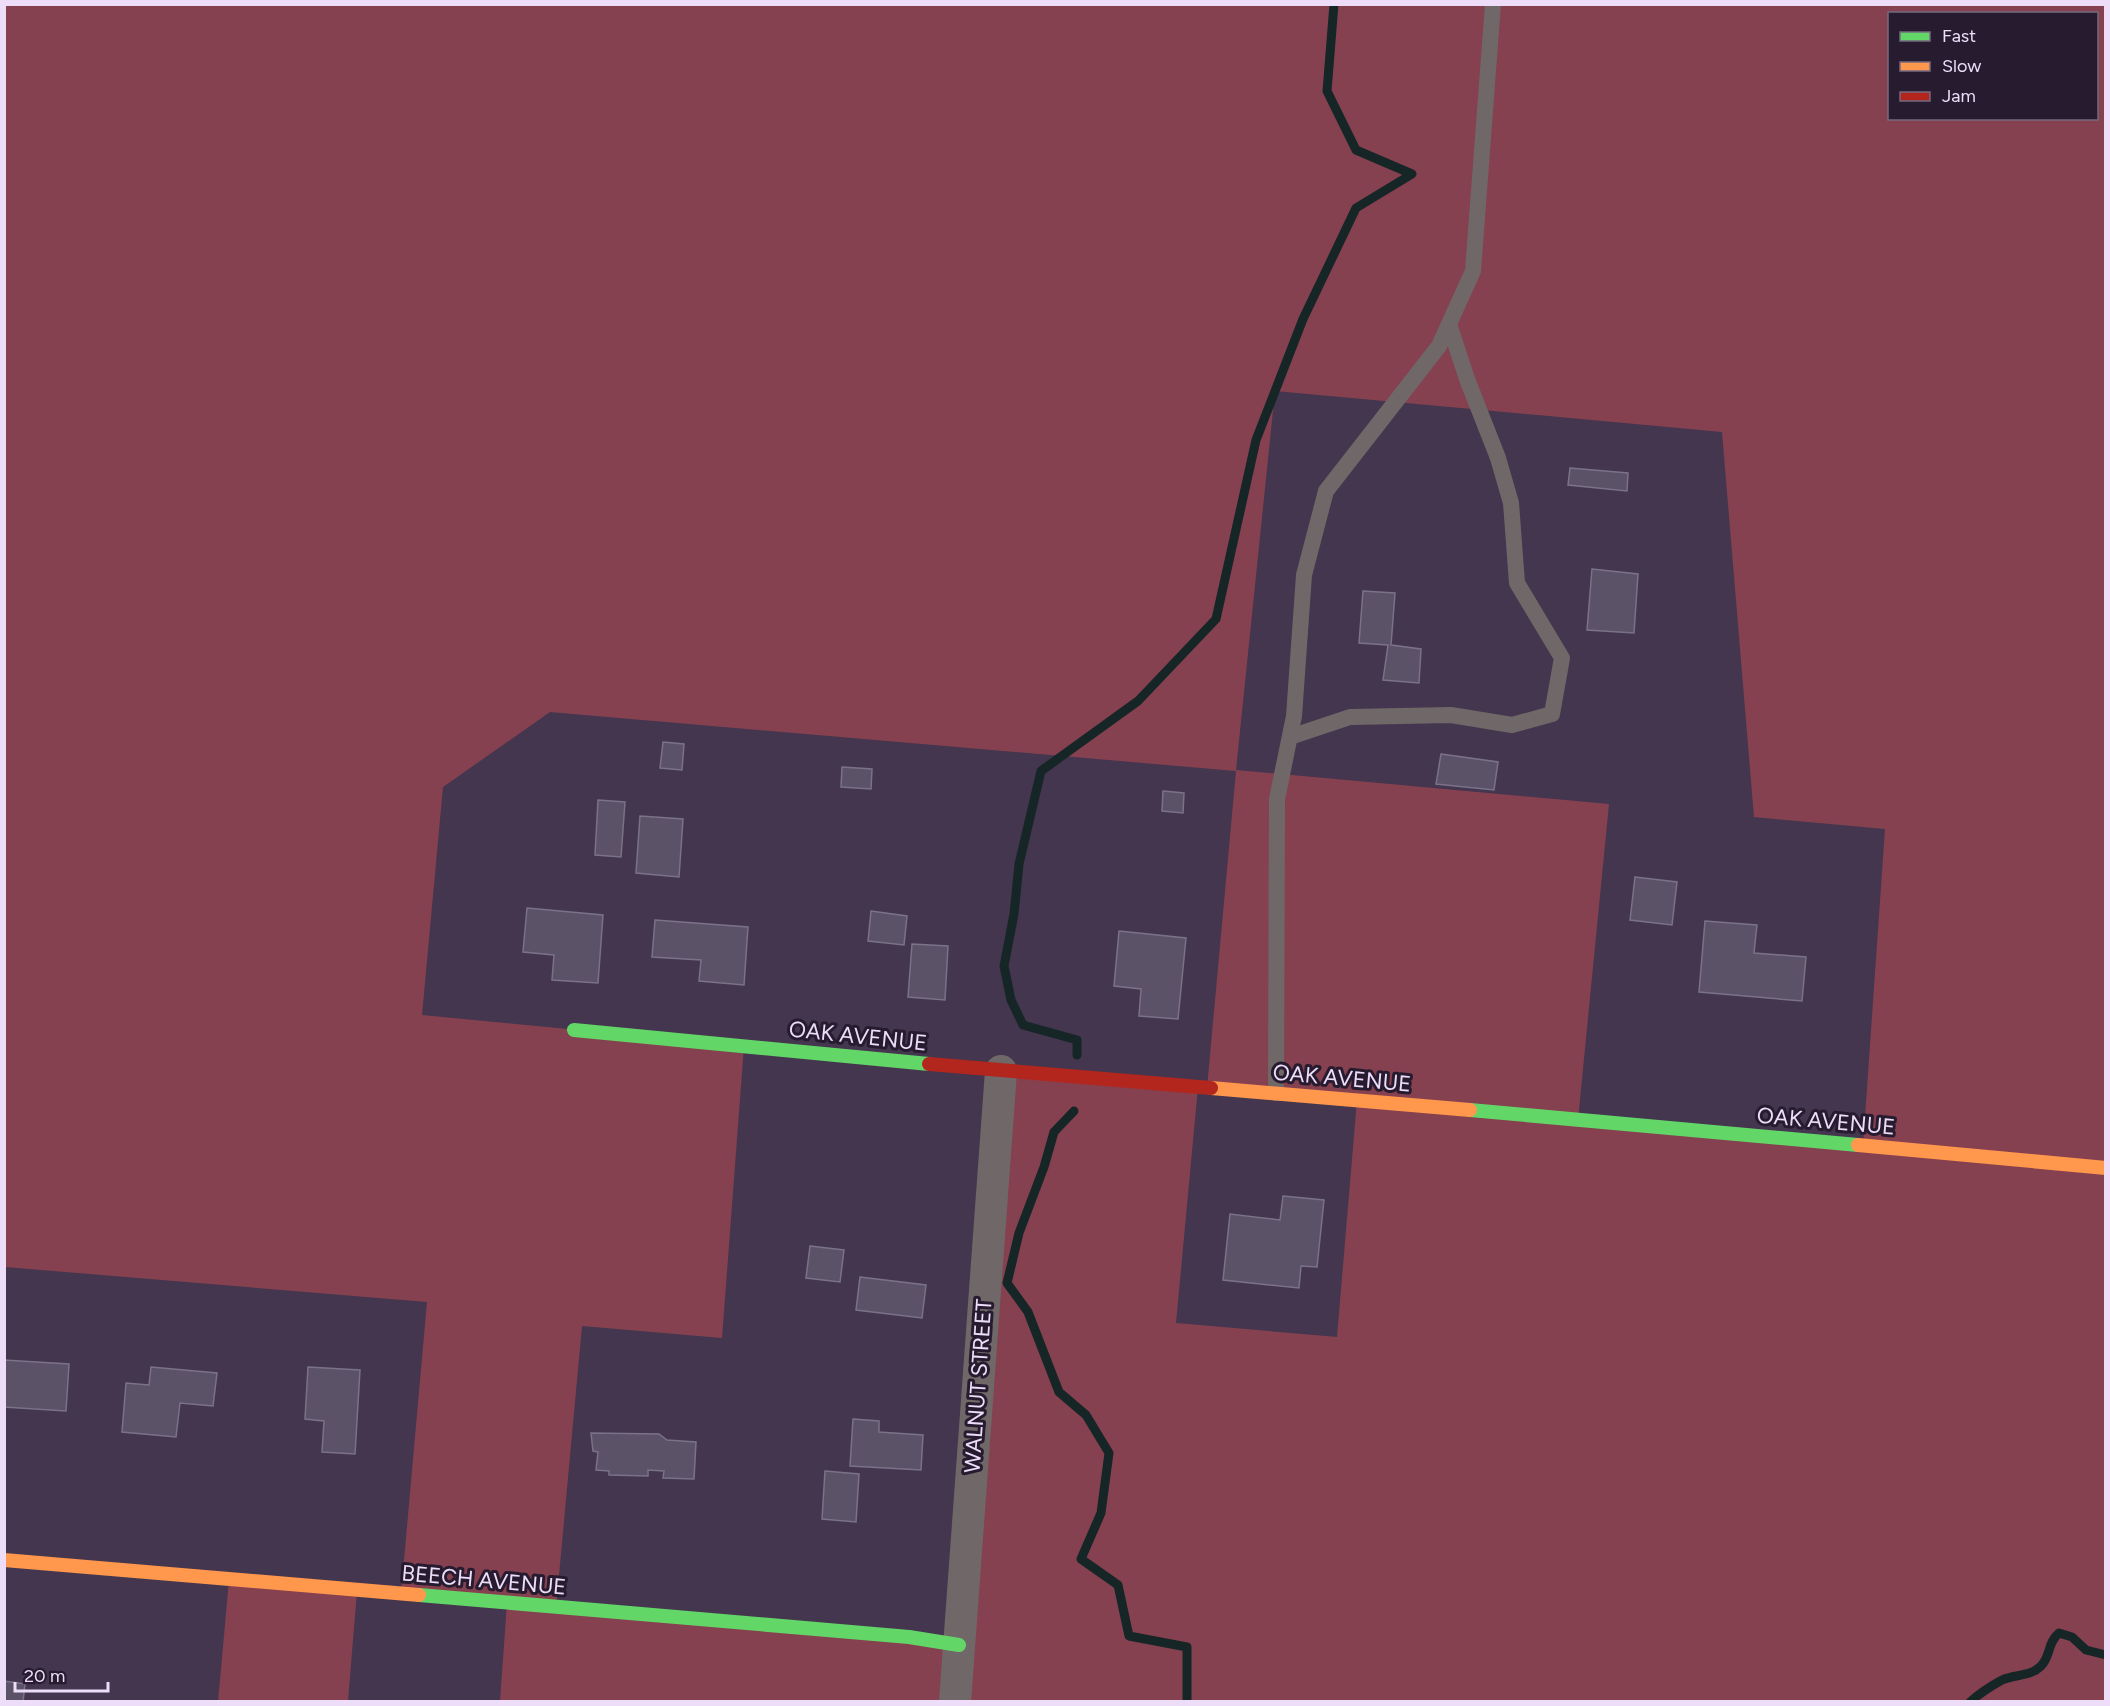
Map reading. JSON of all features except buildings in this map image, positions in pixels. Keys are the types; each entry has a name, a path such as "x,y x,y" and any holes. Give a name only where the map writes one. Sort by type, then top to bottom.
{"street":[{"name":"OAK AVENUE","path":"574,1030 1001,1071 1276,1093 2106,1168"},
{"name":"WALNUT STREET","path":"955,1701 1001,1071"},
{"name":"BEECH AVENUE","path":"4,1560 909,1637 959,1646"}],"lane":[{"path":"1276,1093 1276,799 1294,716 1304,575 1326,491 1438,346 1473,271 1493,4"},
{"path":"1290,736 1350,717 1451,715 1512,725 1552,714 1562,658 1517,583 1510,503 1498,458 1467,379 1449,324"}],"shaded area":[{"path":"4,5 2105,5 2105,1701 500,1701 507,1603 401,1594 427,1302 5,1267","holes":["1275,391 1722,432 1754,817 1885,829 1863,1146 1578,1120 1609,804 1236,770","550,712 1236,771 1207,1088 1357,1100 1337,1337 1176,1323 1198,1087 1001,1071 959,1645 556,1608 582,1326 722,1338 744,1046 422,1015 443,787"]},
{"path":"229,1580 357,1591 348,1701 218,1702"}],"waterway":[{"path":"1077,1055 1077,1040 1023,1025 1011,1000 1004,966 1014,914 1019,864 1041,771 1138,701 1216,619 1256,440 1303,319 1356,208 1412,174 1356,150 1327,91 1334,4"},
{"path":"1074,1111 1054,1132 1044,1167 1019,1233 1007,1283 1028,1312 1059,1392 1086,1415 1109,1453 1101,1513 1081,1559 1118,1585 1129,1636 1187,1647 1187,1702"},
{"path":"1970,1702 2002,1680 2037,1670 2044,1662 2059,1633 2072,1637 2086,1650 2106,1655"}],"traffic: fast":[{"path":"574,1030 929,1064"},
{"path":"1470,1110 1858,1145"},
{"path":"419,1595 909,1637 959,1645"}],"traffic: slow":[{"path":"1211,1088 1470,1110"},
{"path":"1858,1145 2106,1168"},
{"path":"4,1560 419,1595"}],"traffic: jam":[{"path":"929,1064 1211,1088"}]}
